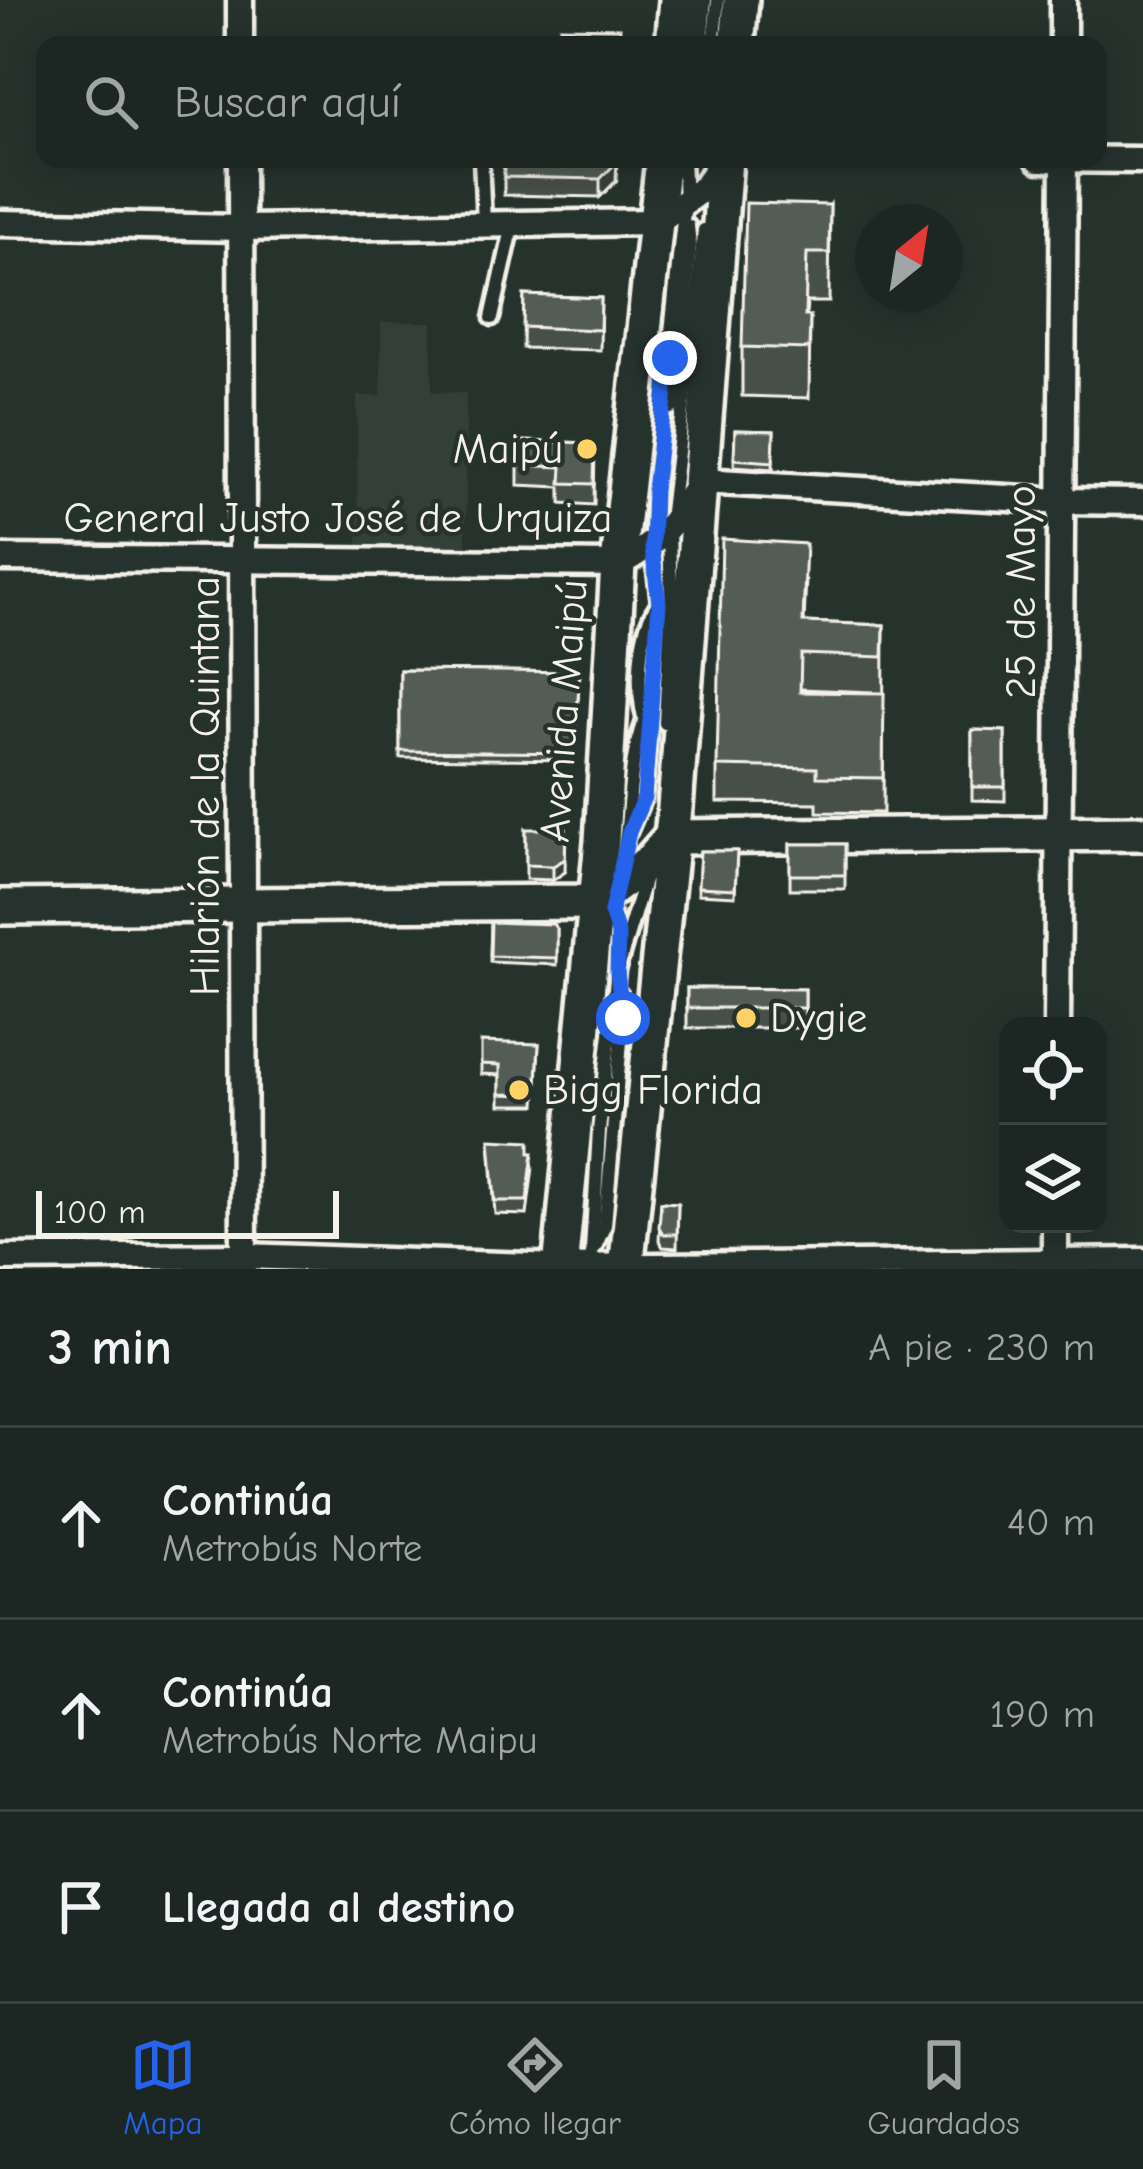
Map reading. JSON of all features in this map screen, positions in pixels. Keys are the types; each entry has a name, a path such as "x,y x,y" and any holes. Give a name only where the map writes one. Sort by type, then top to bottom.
{"main road":[{"path":"677,0 706,36"},
{"path":"707,36 717,1"},
{"name":"Avenida Maipú","path":"578,1266 607,901 602,841 618,564 662,168"},
{"path":"626,1268 660,849 700,481 723,168"},
{"path":"0,907 607,901 660,849 1143,833"}],"street":[{"path":"240,0 240,36"},
{"path":"1063,0 1064,36"},
{"path":"1107,160 1143,160"},
{"name":"Hilarión de la Quintana","path":"241,168 244,1262"},
{"path":"0,223 241,228 657,222 695,194 717,168"},
{"name":"25 de Mayo","path":"1057,1017 1064,168"},
{"path":"700,481 1143,502"},
{"name":"General Justo José de Urquiza","path":"0,558 618,564 661,538 700,481"},
{"path":"1055,1233 1055,1265"},
{"path":"0,1258 626,1268 1143,1262"}],"lane":[{"path":"691,36 694,0"},
{"path":"481,168 484,225"},
{"path":"617,971 660,849 671,604 661,538 707,199 695,194 685,168"},
{"path":"578,1266 623,1018 618,934 607,901 644,797 646,622 659,603 671,383 700,168"},
{"path":"492,318 514,224"}],"shaded area":[{"path":"381,322 432,322 432,392 466,393 466,552 358,552 357,396 381,396"}],"building":[{"path":"560,27 620,28 620,36 560,36"},
{"path":"504,168 611,168 600,179 504,177"},
{"path":"746,203 830,205 829,253 807,253 809,349 742,347"},
{"path":"524,295 601,298 600,330 523,327"},
{"path":"735,430 774,431 773,462 734,459"},
{"path":"518,441 595,443 594,484 561,483 562,467 518,465"},
{"path":"722,539 806,544 803,622 884,625 883,657 801,654 800,692 884,693 883,778 817,777 817,768 717,766"},
{"path":"400,670 580,672 574,753 400,751"},
{"path":"972,730 1005,731 1005,787 972,787"},
{"path":"526,829 566,829 565,859 553,866 526,865"},
{"path":"790,844 845,844 845,875 790,875"},
{"path":"700,851 737,851 735,889 698,887"},
{"path":"491,922 553,924 557,958 490,956"},
{"path":"687,988 805,989 805,1008 687,1008"},
{"path":"481,1042 539,1044 536,1095 500,1094 500,1065 481,1064"},
{"path":"490,1139 530,1141 527,1201 495,1201"},
{"path":"661,1202 678,1203 677,1234 663,1234 659,1227"}],"place":[{"name":"Maipú","path":"587,449"},
{"name":"Dygie","path":"746,1018"},
{"name":"Bigg Florida","path":"519,1090"}],"route":[{"path":"623,1018 618,934 611,912 629,832 644,797 659,603 652,547 654,490 670,358"}]}
